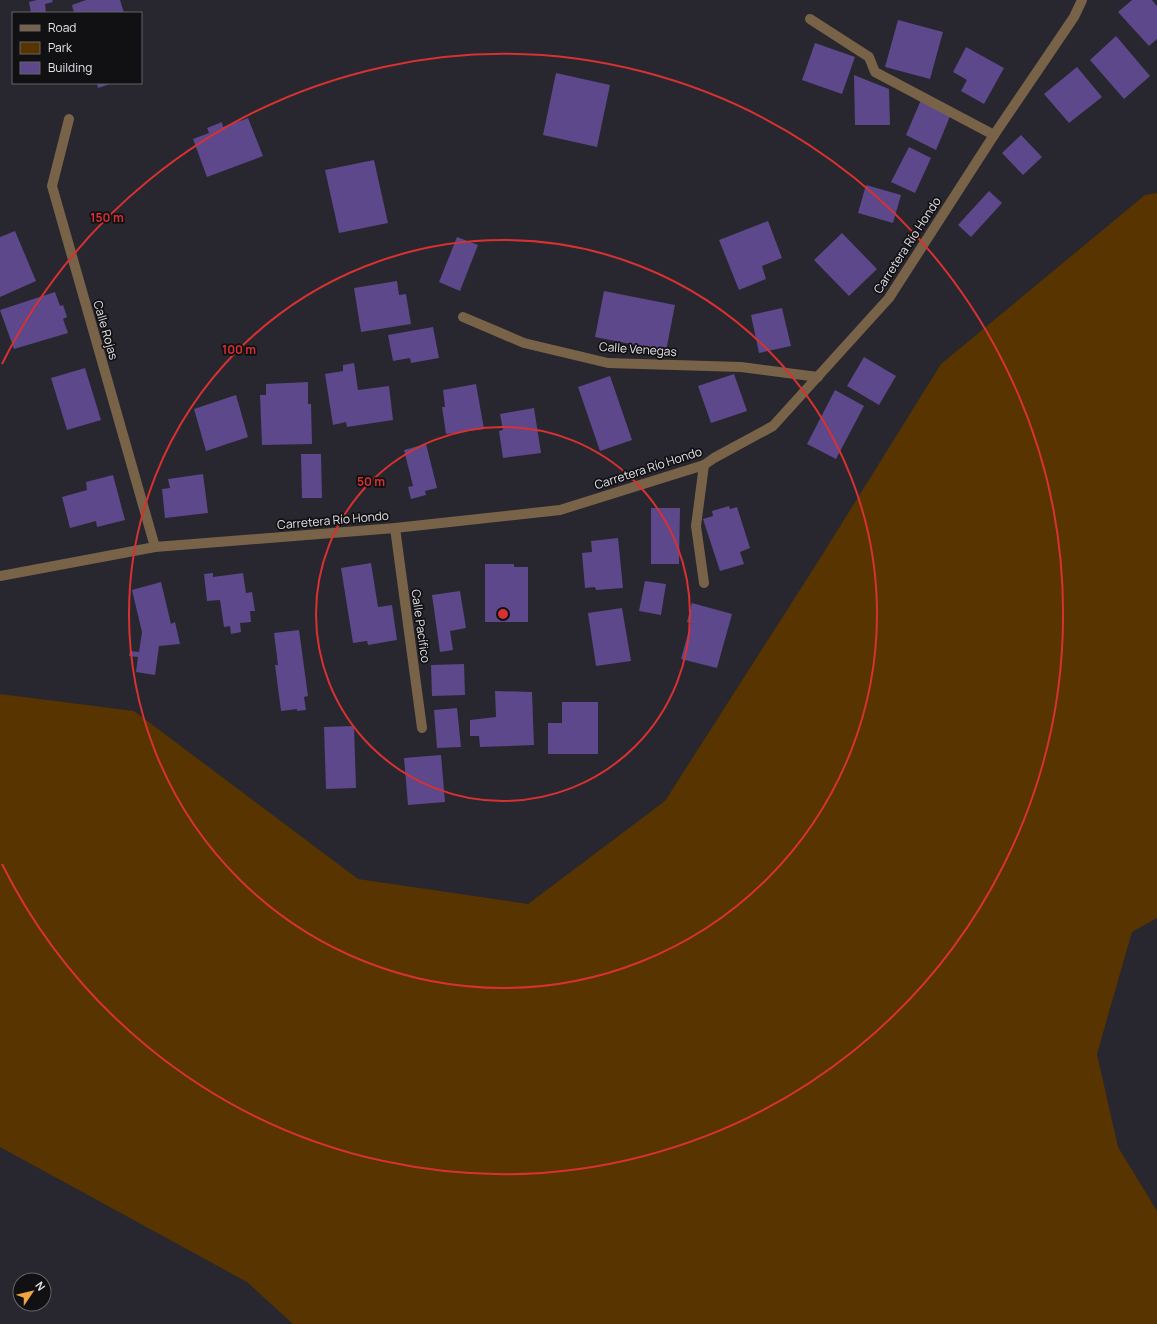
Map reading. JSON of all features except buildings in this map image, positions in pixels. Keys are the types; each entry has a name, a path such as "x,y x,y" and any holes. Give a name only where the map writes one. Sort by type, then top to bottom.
{"street":[{"name":"Carretera Río Hondo","path":"0,576 155,547 395,528 560,510 704,465 773,426 889,298 994,134 1074,17 1082,0"},
{"path":"810,19 869,57 875,72 994,134"},
{"name":"Calle Rojas","path":"69,119 52,186 155,547"},
{"name":"Calle Venegas","path":"462,317 524,343 608,363 740,367 818,377"},
{"path":"704,465 696,526 704,583"},
{"name":"Calle Pacífico","path":"395,528 422,728"}],"green space":[{"path":"1157,193 1157,918 1132,932 1097,1054 1118,1147 1157,1211 1157,1324 293,1324 247,1282 0,1147 0,694 134,711 358,879 528,904 665,801 819,560 941,364 1145,195"}]}
